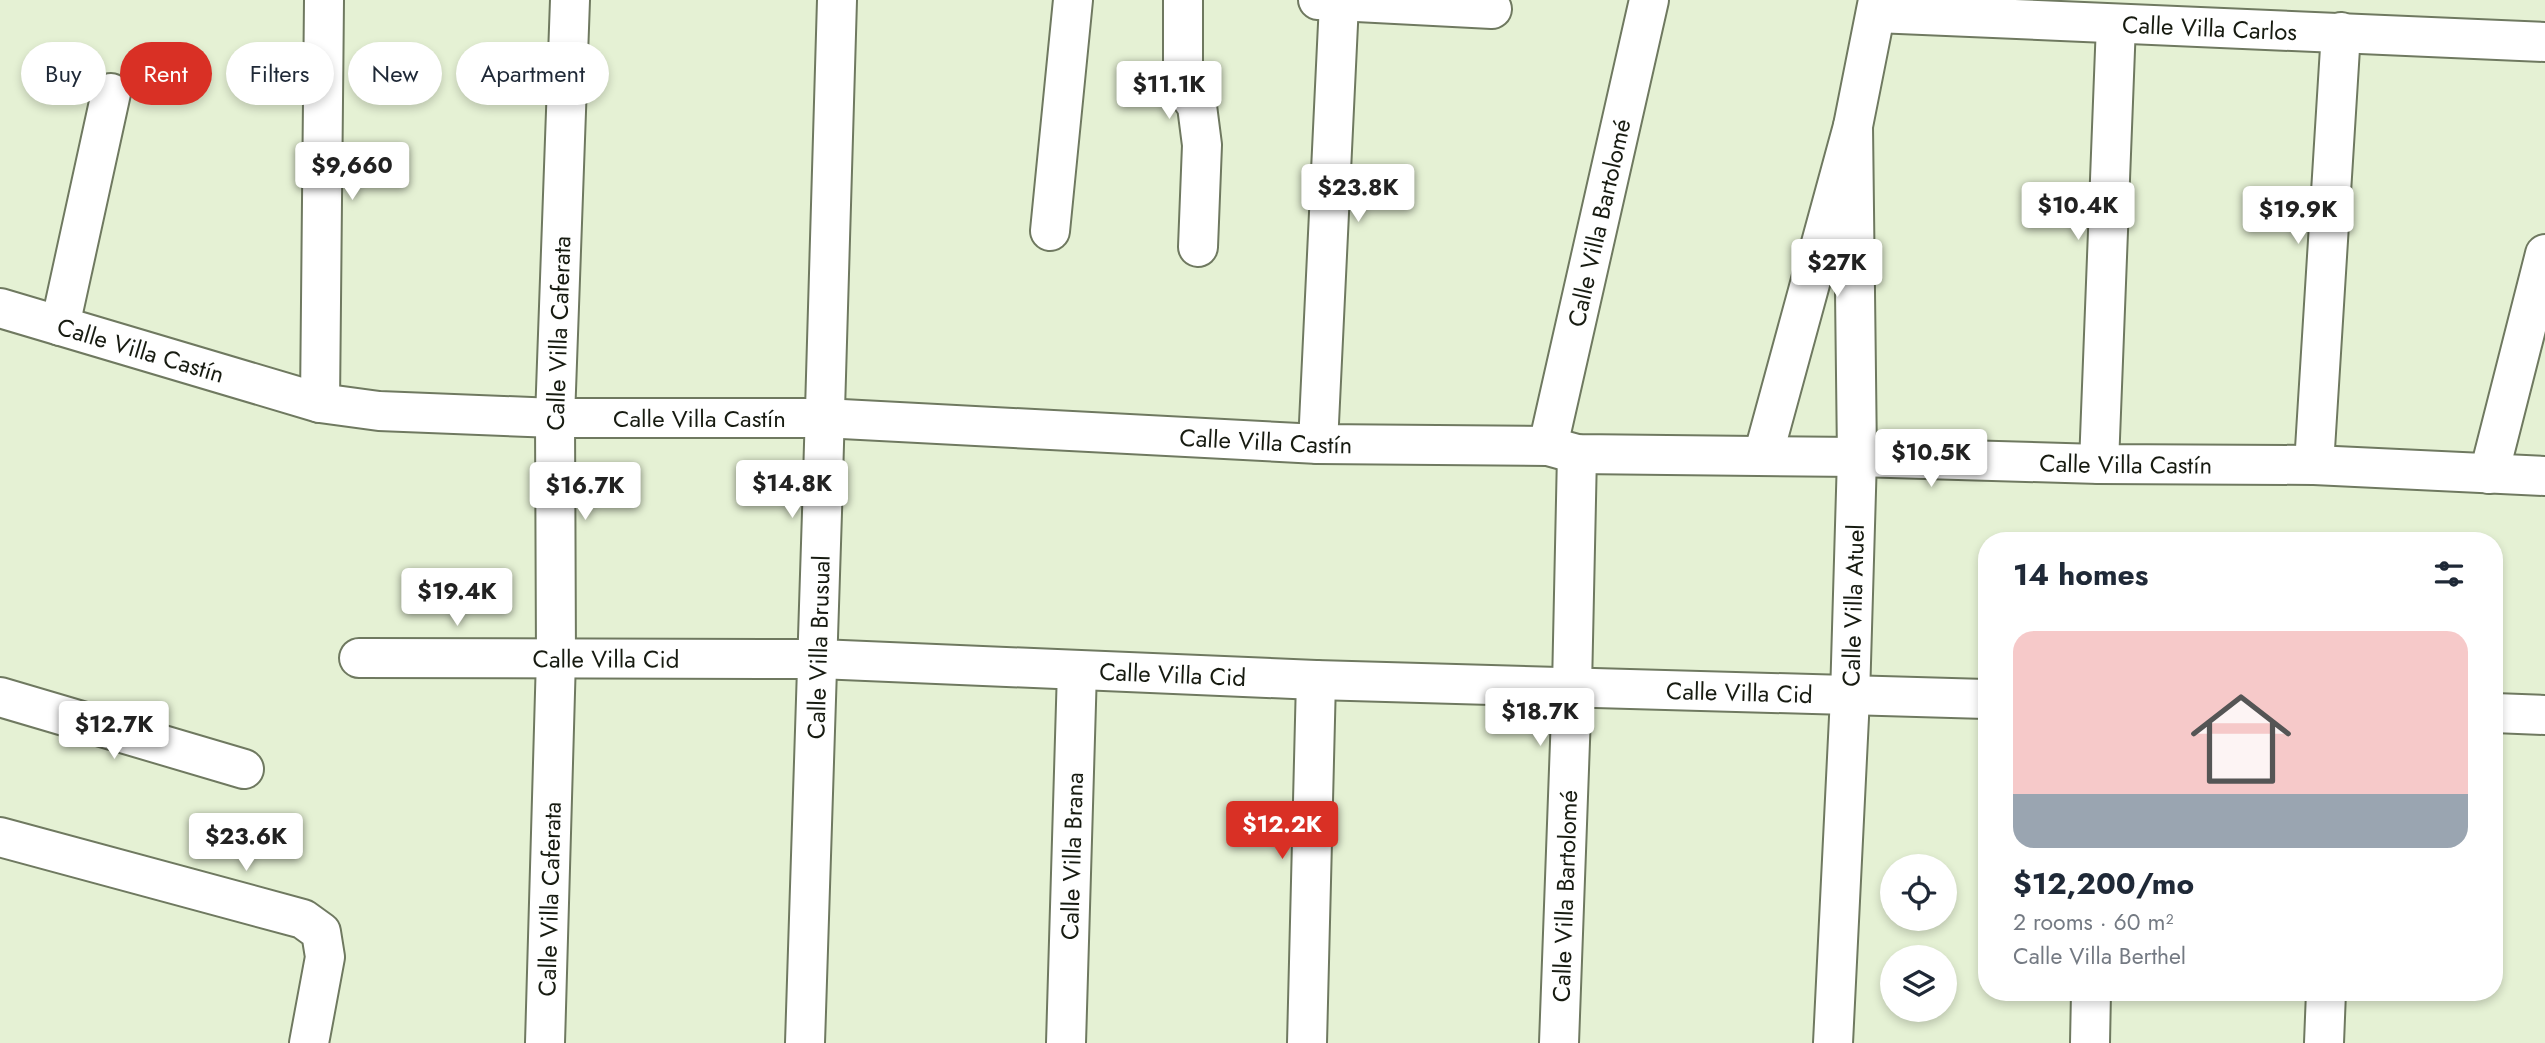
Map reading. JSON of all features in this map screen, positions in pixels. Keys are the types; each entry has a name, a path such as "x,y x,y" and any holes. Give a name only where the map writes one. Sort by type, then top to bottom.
{"street":[{"path":"320,403 324,0"},
{"name":"Calle Villa Caferata","path":"545,1043 556,658 555,418 570,0"},
{"name":"Calle Villa Brusual","path":"805,1043 819,659 823,418 837,0"},
{"path":"1050,231 1073,0"},
{"path":"1183,0 1183,86 1197,106 1202,145 1198,247"},
{"name":"Calle Villa Bartolomé","path":"1559,1043 1572,687 1563,450 1649,0"},
{"path":"1318,443 1329,1 1492,9"},
{"path":"1763,456 1853,126 1877,6"},
{"name":"Calle Villa Carlos","path":"1877,6 2116,24 2545,42"},
{"path":"2099,464 2116,24"},
{"path":"2314,465 2341,32"},
{"path":"60,326 111,93"},
{"name":"Calle Villa Atuel","path":"1833,1043 1850,697 1857,457 1853,126"},
{"path":"2489,474 2545,254"},
{"name":"Calle Villa Castín","path":"0,308 320,403 379,411 555,418 823,418 1318,443 2099,464 2314,465 2545,476"},
{"name":"Calle Villa Cid","path":"359,658 819,659 1316,680 1978,699"},
{"name":"Calle Villa Brana","path":"1066,1043 1077,670"},
{"path":"1307,1043 1316,680"},
{"path":"0,697 244,769"},
{"path":"2503,713 2545,715"},
{"path":"0,837 303,919 321,932 325,957 309,1043"},
{"path":"2090,1043 2091,1001"},
{"path":"2324,1043 2326,1001"}]}
